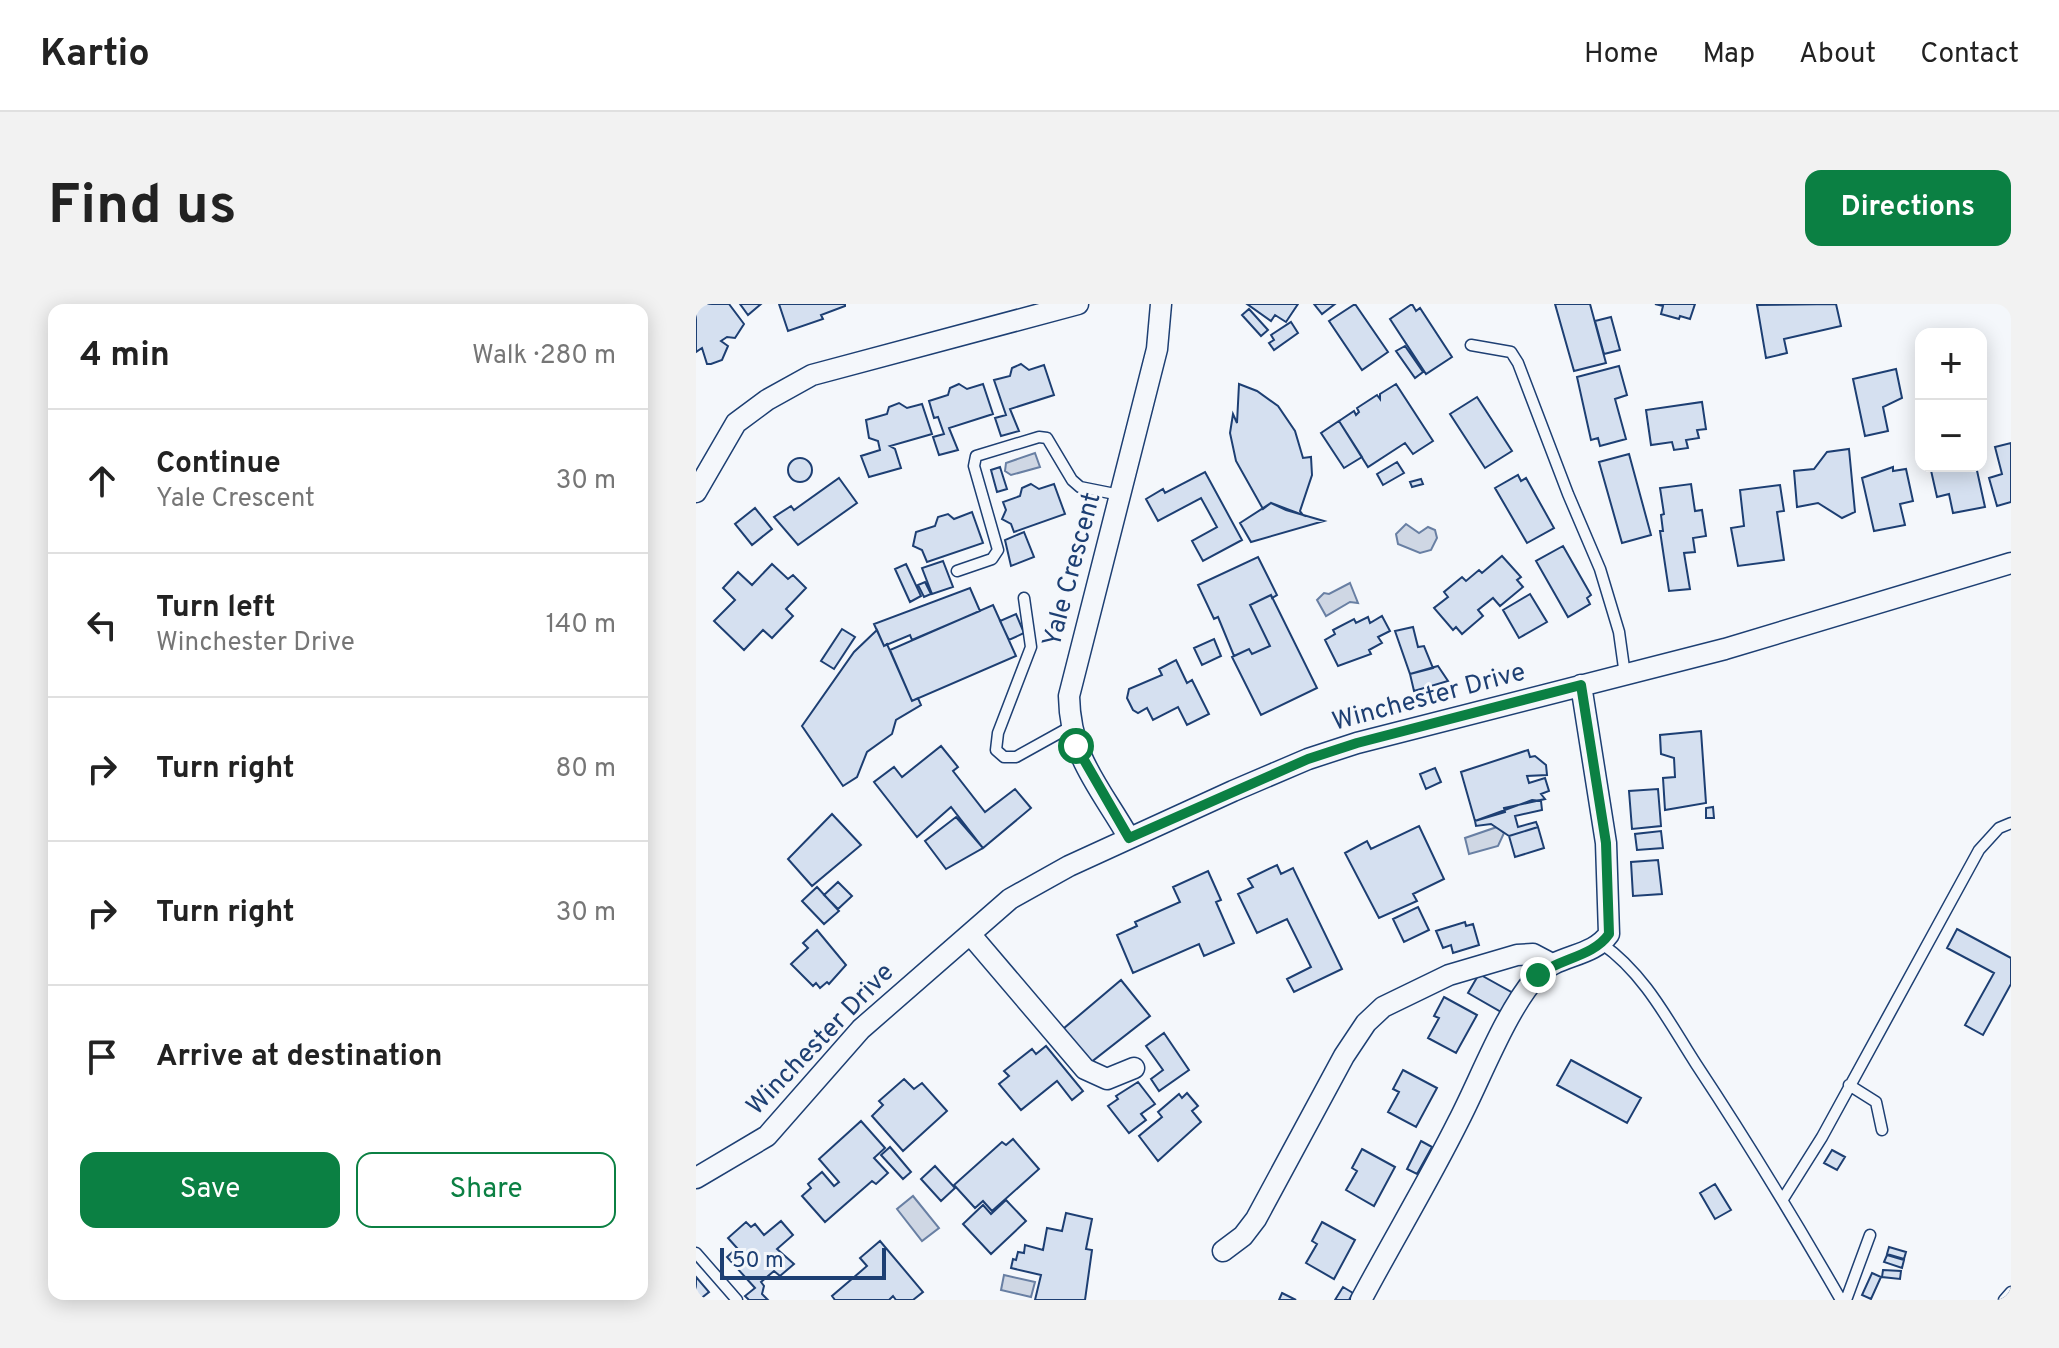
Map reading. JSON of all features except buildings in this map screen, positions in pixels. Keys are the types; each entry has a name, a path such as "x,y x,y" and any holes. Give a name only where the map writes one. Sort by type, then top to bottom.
{"street":[{"path":"696,492 736,423 767,400 812,375 1078,304"},
{"name":"Yale Crescent","path":"1129,838 1084,765 1070,727 1070,681 1157,349 1161,304"},
{"name":"Winchester Drive","path":"696,1178 767,1136 861,1029 1010,899 1129,838 1308,759 1357,743 1725,649 2011,563"},
{"path":"1361,1300 1456,1127 1522,996 1538,975 1552,964 1602,944 1609,934 1607,856 1581,685"},
{"path":"970,934 1085,1069 1107,1079 1134,1068"},
{"path":"1223,1251 1243,1236 1256,1219 1344,1056 1366,1023 1383,1007 1449,975 1517,955 1533,954 1552,964"}],"lane":[{"path":"1471,345 1511,352 1518,363 1600,569 1619,632 1625,675"},
{"path":"957,571 992,559 998,550 974,466 976,456 1039,437 1047,438 1072,480 1080,487 1120,495"},
{"path":"1024,598 1031,647 998,733 996,750 1004,757 1016,757 1070,727"},
{"path":"1783,1199 1979,850 1999,828 2011,823"},
{"path":"1602,944 1624,960 1661,1010 1844,1300"},
{"path":"1849,1085 1876,1102 1882,1130"},
{"path":"1844,1300 1870,1235"},
{"path":"696,1253 737,1300"},
{"path":"2004,1300 2011,1292"}],"shaded area":[{"path":"1035,453 1040,467 1011,475 1005,471 1006,463"},
{"path":"1406,524 1419,533 1428,527 1435,530 1437,538 1431,550 1420,553 1398,544 1396,534"},
{"path":"1350,583 1358,603 1350,602 1326,616 1317,600 1324,593 1329,594"},
{"path":"1497,827 1504,833 1498,846 1469,854 1465,838"},
{"path":"913,1196 939,1228 922,1241 897,1209"},
{"path":"1004,1275 1035,1282 1031,1297 1001,1290"}],"route":[{"path":"1076,746 1084,765 1129,838 1308,759 1357,743 1581,685 1606,843 1611,923 1609,934 1602,944 1552,964 1538,975"}]}
